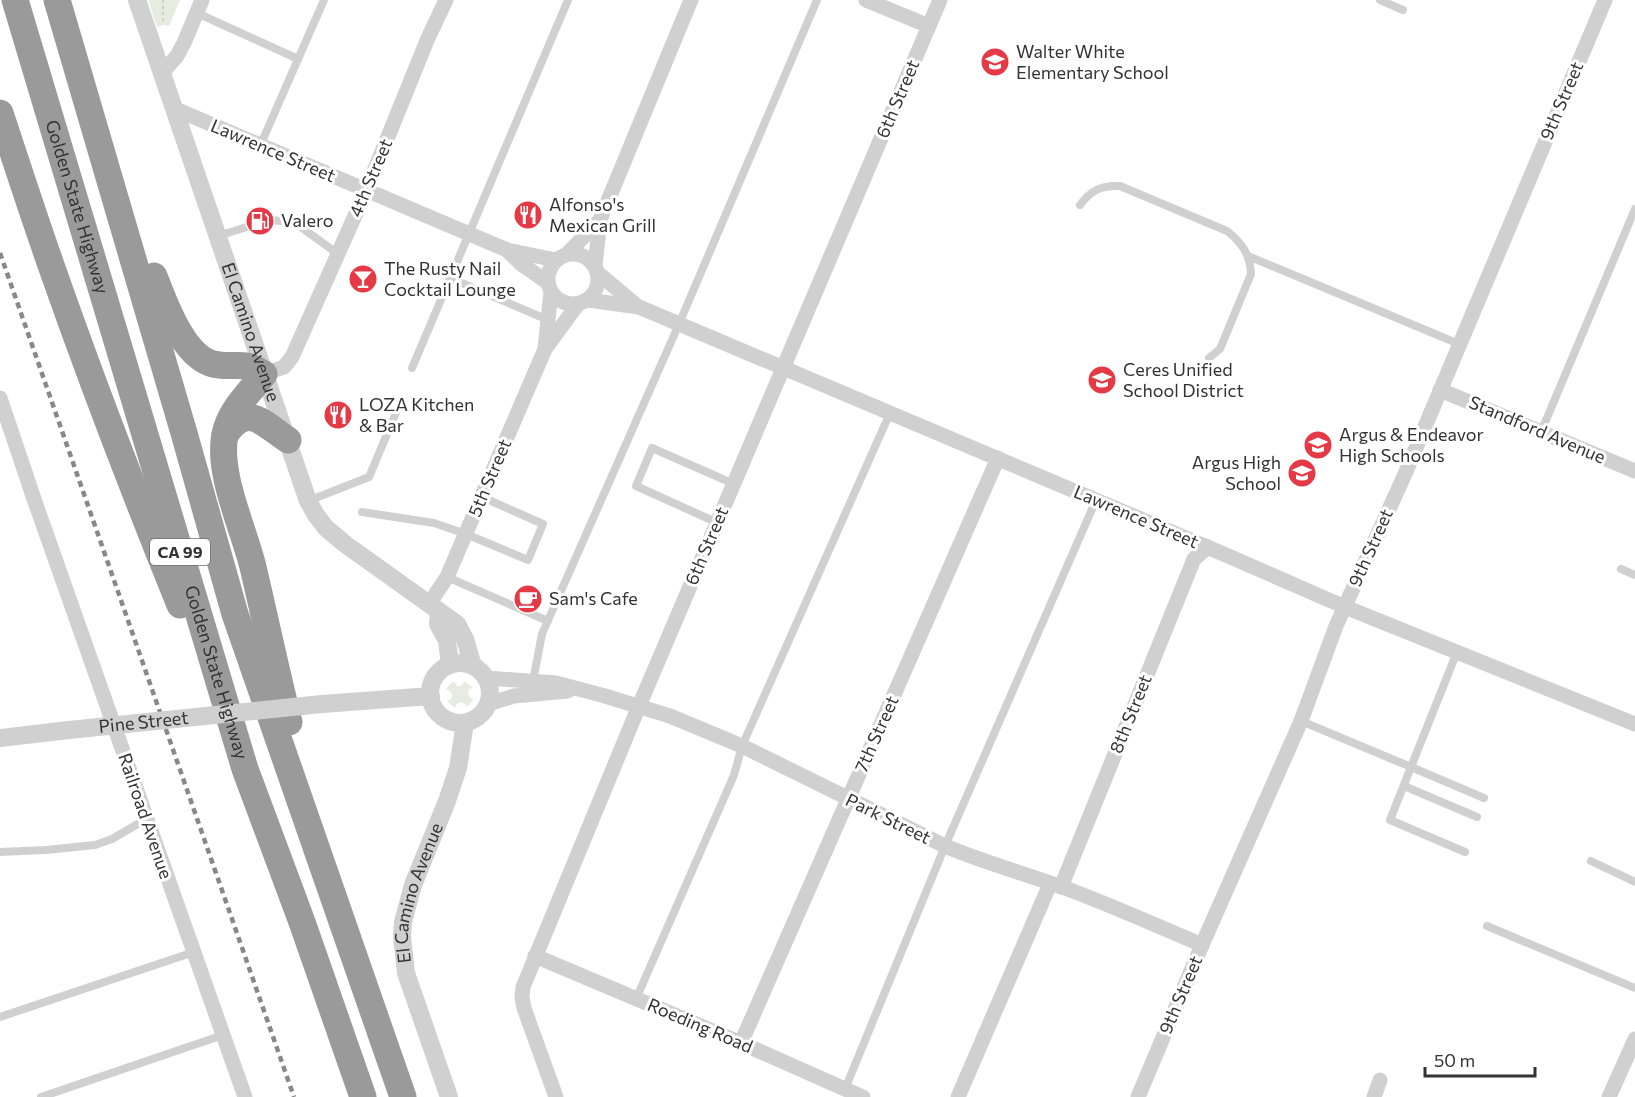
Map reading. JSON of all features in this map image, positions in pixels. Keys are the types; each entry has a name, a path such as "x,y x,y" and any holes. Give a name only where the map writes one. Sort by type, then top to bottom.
{"highway":[{"name":"Golden State Highway","path":"15,0 245,769 302,922 363,1097"},
{"name":"Golden State Highway","path":"57,0 235,614 403,1097"},
{"path":"0,113 52,269 141,509 245,769"},
{"path":"99,139 165,304 184,339 199,357 210,363 224,366 247,366 264,374 230,418 222,450 225,471 252,564 324,872"},
{"path":"225,435 232,424 240,419 252,417 288,440"}],"street":[{"name":"El Camino Avenue","path":"137,0 308,501 326,528 345,544 457,624 480,672"},
{"name":"4th Street","path":"264,374 284,367 292,357 366,191 428,38 446,0"},
{"path":"600,220 548,272 549,287 557,299 564,303 571,305 583,302 594,293 598,284 596,269 600,220 691,0"},
{"path":"866,0 929,26"},
{"name":"6th Street","path":"556,1097 524,1008 523,987 639,706 940,0"},
{"name":"9th Street","path":"1138,1097 1301,721 1336,626 1405,474 1605,0"},
{"path":"162,73 177,56 200,7"},
{"name":"Lawrence Street","path":"172,108 507,250 562,257"},
{"name":"Lawrence Street","path":"507,250 520,264 549,287"},
{"path":"562,257 578,254 590,260 596,269"},
{"name":"Lawrence Street","path":"596,269 639,307 1345,607 1635,724"},
{"name":"5th Street","path":"545,349 549,287"},
{"name":"Lawrence Street","path":"583,302 639,307"},
{"name":"5th Street","path":"434,608 545,349 583,302"},
{"name":"Standford Avenue","path":"1440,390 1635,471"},
{"name":"Railroad Avenue","path":"0,398 5,429 34,500 245,1097"},
{"name":"7th Street","path":"741,1043 998,458"},
{"name":"8th Street","path":"958,1097 1055,885 1194,559 1208,547"},
{"path":"434,608 438,624 447,640 450,665"},
{"path":"463,663 480,672 490,691 488,704 480,715 465,723 445,719 437,712 432,704 431,696 432,684 436,675 450,665 463,663"},
{"name":"Park Street","path":"480,672 556,683 639,706 707,730 945,846 1111,906 1202,945"},
{"name":"Park Street","path":"488,704 514,696 577,690"},
{"name":"Pine Street","path":"0,738 322,704 431,696"},
{"name":"El Camino Avenue","path":"449,1097 406,973 402,928 413,885 458,768 465,723"},
{"name":"Roeding Road","path":"536,956 863,1097"},
{"path":"1609,1097 1635,1039"},
{"path":"1374,1097 1380,1080"}],"lane":[{"path":"260,146 324,0"},
{"path":"412,368 568,0"},
{"path":"532,681 542,634 817,0"},
{"path":"1380,0 1403,10"},
{"path":"200,7 298,59"},
{"path":"1080,205 1087,195 1098,188 1120,186 1227,231 1238,240 1248,256 1251,274 1220,349 1209,358"},
{"path":"1540,432 1635,209"},
{"path":"218,236 269,220 294,222 338,254"},
{"path":"1248,256 1459,344"},
{"path":"450,278 548,320"},
{"path":"308,501 369,477 396,413"},
{"path":"636,999 734,775 742,746 890,413"},
{"path":"718,522 636,486 652,448 734,484"},
{"path":"362,512 434,523 528,560 543,524 482,497"},
{"path":"845,1089 945,846 1096,500"},
{"path":"1621,569 1635,575"},
{"path":"447,577 548,621"},
{"path":"1457,652 1390,820 1465,852"},
{"path":"1301,721 1484,798"},
{"path":"1404,786 1477,817"},
{"path":"0,852 95,845 146,819"},
{"path":"1591,861 1635,882"},
{"path":"1487,926 1635,988"},
{"path":"0,1017 194,952"},
{"path":"41,1097 223,1035"}],"path":[{"path":"163,0 163,27"}],"shaded area":[{"path":"148,0 180,0 169,26 157,27"},
{"path":"465,681 473,688 469,689 468,693 470,698 474,699 467,707 460,702 455,708 447,701 452,695 446,689 452,682 461,686"}],"railway":[{"path":"0,253 294,1097"}],"place":[{"name":"Walter White Elementary School","path":"995,62"},
{"name":"Alfonso's Mexican Grill","path":"528,215"},
{"name":"Valero","path":"260,221"},
{"name":"The Rusty Nail Cocktail Lounge","path":"363,279"},
{"name":"Ceres Unified School District","path":"1102,380"},
{"name":"LOZA Kitchen & Bar","path":"338,415"},
{"name":"Argus & Endeavor High Schools","path":"1318,445"},
{"name":"Argus High School","path":"1302,473"},
{"name":"Sam's Cafe","path":"528,599"}]}
